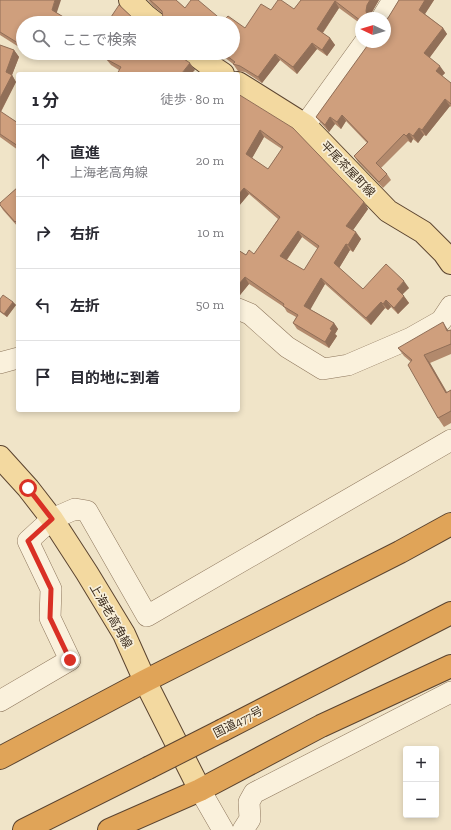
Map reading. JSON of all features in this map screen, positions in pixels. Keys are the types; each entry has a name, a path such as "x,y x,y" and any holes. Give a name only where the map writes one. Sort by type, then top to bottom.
{"highway":[{"path":"0,758 145,681 400,552 451,524"},
{"name":"国道477号","path":"24,830 451,613"},
{"path":"109,830 200,790 321,726 451,666"}],"main road":[{"path":"130,0 146,16"},
{"path":"202,60 220,72"},
{"name":"平尾茶屋町線","path":"240,84 305,125 388,211 423,232 444,253 451,263"},
{"name":"上海老高角線","path":"0,457 28,488 52,519 124,634 145,681 200,790"}],"street":[{"path":"386,12 393,0"},
{"path":"305,125 361,48"},
{"path":"240,310 250,314 287,347 323,369 348,365 411,338 441,321 451,306"},
{"path":"0,363 16,359"},
{"path":"0,701 70,660 50,618 51,589 28,541 52,519 75,509 87,511 147,616 451,440"},
{"path":"243,830 250,819 249,802 254,793 451,692"},
{"path":"200,790 223,830"}],"building":[{"path":"0,0 55,0 52,10 62,16 16,16 16,42 0,32"},
{"path":"150,0 176,0 185,8 191,0 198,0 217,16 163,16 162,11"},
{"path":"278,0 281,0 294,9 301,0 370,0 367,5 366,12 355,12 355,16 335,1 317,29 330,38 322,50 312,43 293,67 275,54 258,77 240,66 233,64 235,62 232,60 240,60 240,24 245,28 261,4 271,10"},
{"path":"399,0 425,0 419,10 443,28 424,53 440,66 436,71 451,83 451,104 445,99 422,130 419,128 413,136 409,133 406,136 404,134 376,163 387,174 379,182 354,156 368,142 342,115 337,122 330,117 325,125 316,117 366,48 391,48 391,13"},
{"path":"119,5 131,16 112,16"},
{"path":"0,45 14,50 6,72 12,75 0,98"},
{"path":"108,60 186,60 190,63 183,72 118,72 121,67"},
{"path":"240,95 293,128 364,202 346,226 356,232 348,245 346,244 334,263 363,289 386,264 404,281 397,289 404,296 394,308 386,300 383,304 381,302 366,318 321,278 304,306 334,323 325,342 293,323 298,315 283,306 284,304 245,277 240,283 240,251 246,255 249,250 254,254 280,217 244,188 240,193","holes":["260,130 283,147 268,169 246,154","298,231 319,246 304,270 280,256"]},
{"path":"0,111 16,122 16,145 0,134"},
{"path":"16,189 15,222 0,205 0,203"},
{"path":"3,295 13,302 4,314 0,311 0,299"},
{"path":"443,322 447,331 451,330 451,344 424,355 446,393 451,390 451,411 438,418 408,365 412,360 398,348"}],"route":[{"path":"28,488 52,519 28,541 51,589 50,618 70,660"}]}
